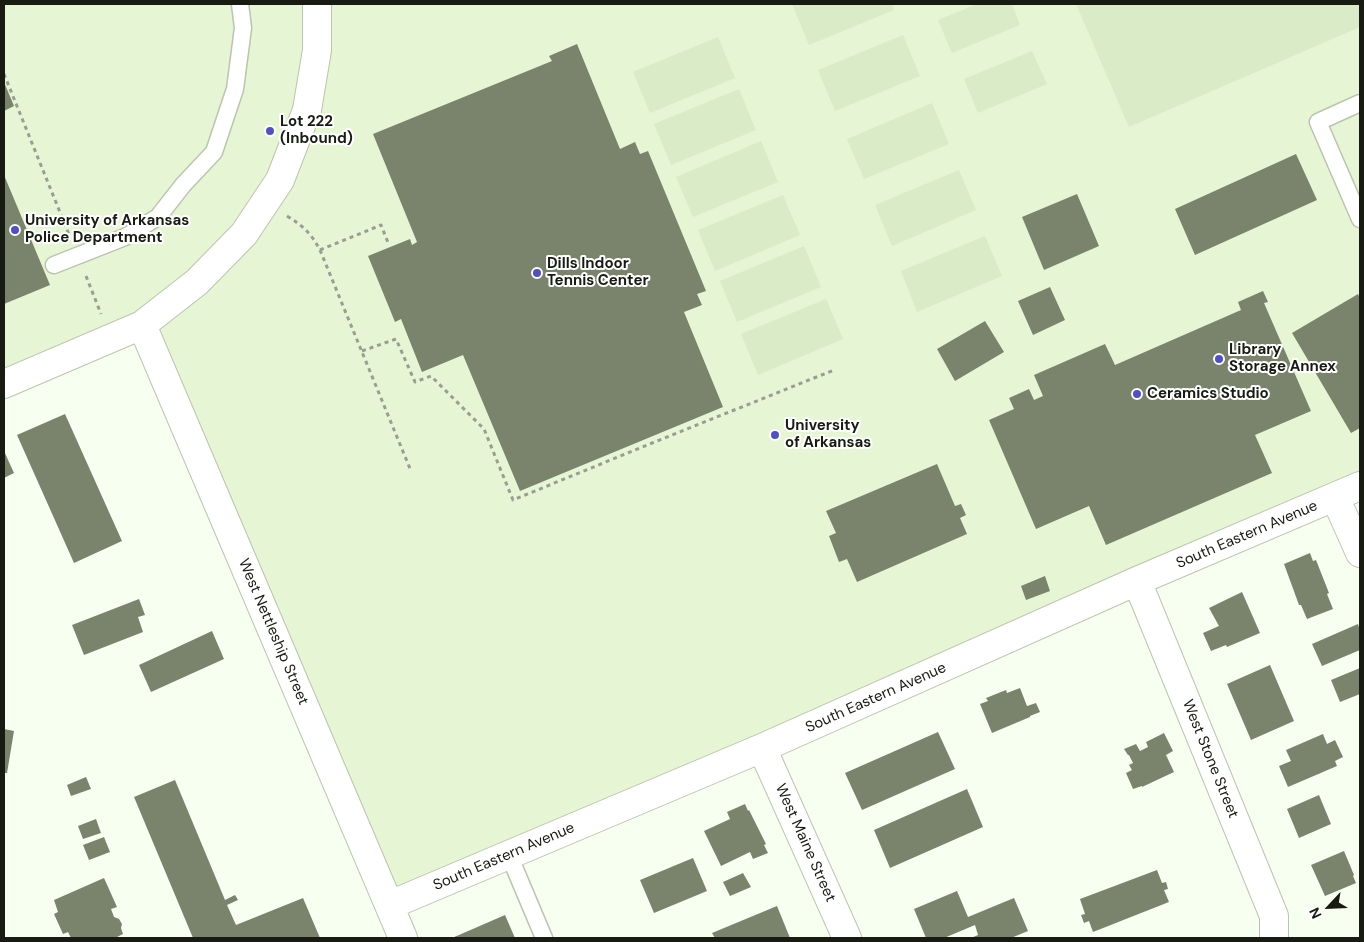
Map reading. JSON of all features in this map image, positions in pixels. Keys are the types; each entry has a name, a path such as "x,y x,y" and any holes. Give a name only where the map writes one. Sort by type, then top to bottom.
{"street":[{"path":"4,384 142,325 198,282 244,234 280,180 307,110 317,50 317,4"},
{"name":"West Nettleship Street","path":"142,325 403,938"},
{"name":"South Eastern Avenue","path":"390,905 762,748 1137,581 1360,486"},
{"path":"1335,497 1360,554"},
{"name":"West Stone Street","path":"1137,581 1274,916 1274,938"},
{"name":"West Maine Street","path":"762,748 847,938"}],"lane":[{"path":"54,265 125,237 158,217 183,185 214,152 235,89 243,28 240,4"},
{"path":"1360,103 1318,122 1360,219"},
{"path":"509,855 544,938"}],"path":[{"path":"4,74 104,319"},
{"path":"287,215 305,229 320,250 411,471"},
{"path":"320,250 381,225 389,245"},
{"path":"362,351 396,339 415,382 431,376 484,429 513,500 834,370"}],"shaded area":[{"name":"University of Arkansas","path":"4,4 1360,4 1360,486 390,905 143,325 4,384"},
{"path":"792,4 892,4 894,10 809,45"},
{"path":"977,4 1012,4 1020,25 952,53 938,20"},
{"path":"1076,4 1360,4 1360,27 1129,127"},
{"path":"903,35 920,76 835,111 818,70"},
{"path":"718,37 735,78 650,113 633,72"},
{"path":"1032,51 1047,84 978,113 964,79"},
{"path":"739,89 756,130 671,165 654,124"},
{"path":"932,103 949,144 864,179 847,139"},
{"path":"761,141 778,182 693,217 676,177"},
{"path":"959,170 976,210 892,246 875,205"},
{"path":"783,195 800,235 715,271 698,230"},
{"path":"985,236 1002,276 917,312 901,271"},
{"path":"804,246 821,287 737,322 720,281"},
{"path":"826,299 843,339 758,375 741,334"}],"building":[{"name":"Dills Indoor Tennis Center","path":"577,44 620,149 635,142 640,154 648,151 706,291 697,294 702,305 684,312 723,407 520,491 463,355 422,372 401,319 395,322 368,256 410,239 412,245 417,242 373,134 552,61 549,56"},
{"path":"4,82 14,106 4,111"},
{"path":"1296,154 1317,200 1195,255 1175,209"},
{"name":"University of Arkansas Police Department","path":"4,175 50,285 4,304"},
{"path":"1077,194 1099,246 1044,270 1022,217"},
{"path":"1050,287 1065,320 1033,335 1018,301"},
{"path":"1263,291 1268,302 1264,303 1311,411 1255,435 1272,473 1106,545 1089,506 1036,529 989,420 1014,409 1009,398 1029,389 1034,400 1043,396 1034,375 1105,344 1115,365 1241,310 1238,302"},
{"path":"1358,294 1360,298 1360,428 1351,433 1292,333"},
{"path":"985,321 1004,352 955,381 937,349"},
{"path":"65,414 122,541 74,563 17,435"},
{"path":"4,451 14,473 4,478"},
{"path":"937,464 955,506 961,504 966,515 960,518 967,534 857,582 847,559 839,562 829,536 836,533 826,511"},
{"path":"1310,553 1313,561 1316,560 1333,609 1307,619 1301,605 1299,605 1284,564"},
{"path":"1045,576 1050,591 1026,600 1021,586"},
{"path":"1242,592 1260,633 1227,647 1226,645 1211,651 1203,633 1219,626 1209,608"},
{"path":"139,599 145,615 138,617 143,632 84,655 72,625"},
{"path":"1358,624 1360,650 1322,666 1312,644"},
{"path":"212,631 224,659 151,692 139,665"},
{"path":"1270,665 1294,721 1251,740 1227,684"},
{"path":"1360,668 1360,694 1340,702 1331,680"},
{"path":"1020,688 1027,706 1036,703 1040,712 992,733 980,704 988,701 986,698 1006,690 1007,693"},
{"path":"4,729 14,731 7,773 4,773"},
{"path":"938,732 955,769 862,810 845,773"},
{"path":"1164,733 1173,751 1166,755 1174,772 1142,787 1133,789 1126,773 1132,770 1129,765 1133,763 1124,749 1136,744 1140,751 1148,747 1146,742"},
{"path":"1323,734 1327,744 1335,740 1343,757 1335,761 1337,766 1288,787 1279,766 1291,761 1286,750"},
{"path":"86,777 91,789 71,796 67,785"},
{"path":"175,780 225,900 235,895 238,900 227,905 236,925 303,898 320,938 193,938 134,797"},
{"path":"967,789 983,827 890,868 874,830"},
{"path":"1319,795 1331,824 1299,838 1287,809"},
{"path":"745,804 766,844 764,845 768,853 753,859 750,852 721,866 704,831 730,819 727,812"},
{"path":"96,819 101,833 83,839 78,826"},
{"path":"104,837 110,852 89,860 83,845"},
{"path":"1344,851 1356,883 1325,896 1311,865"},
{"path":"693,858 707,891 654,913 640,880"},
{"path":"1157,870 1162,883 1166,882 1168,889 1164,890 1169,902 1093,932 1089,921 1084,923 1081,915 1085,914 1080,899"},
{"path":"743,873 751,887 730,896 723,882"},
{"path":"104,878 117,907 111,909 114,917 119,919 122,924 123,934 115,938 71,938 68,932 63,934 54,914 58,912 54,900"},
{"path":"957,891 968,917 1014,898 1028,931 1011,938 971,938 978,935 975,925 944,938 926,938 914,909"},
{"path":"777,906 790,938 715,938 712,933"},
{"path":"505,915 515,938 452,938"}],"place":[{"name":"Lot 222 (Inbound)","path":"270,131"},
{"name":"University of Arkansas Police Department","path":"15,230"},
{"name":"Dills Indoor Tennis Center","path":"537,273"},
{"name":"Library Storage Annex","path":"1219,359"},
{"name":"Ceramics Studio","path":"1137,394"},
{"name":"University of Arkansas","path":"775,435"}]}
